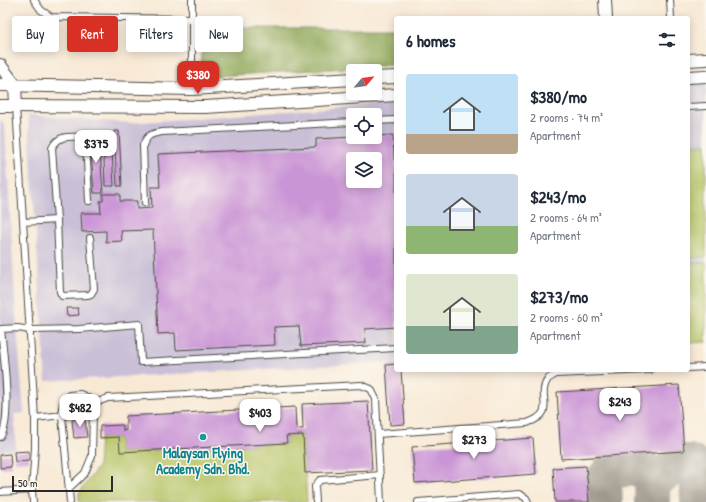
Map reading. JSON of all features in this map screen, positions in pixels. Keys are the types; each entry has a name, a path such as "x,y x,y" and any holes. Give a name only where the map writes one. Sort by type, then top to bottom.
{"street":[{"path":"604,0 606,16"},
{"path":"690,60 706,59"},
{"path":"0,65 15,85 16,106"},
{"path":"690,77 706,76"},
{"path":"382,78 394,77"},
{"path":"0,85 192,89 346,80"},
{"path":"0,106 205,107 394,95"}],"lane":[{"path":"34,0 41,10 51,17 192,19"},
{"path":"192,0 192,89"},
{"path":"670,0 671,16"},
{"path":"16,106 35,418 32,502"},
{"path":"690,107 706,106"},
{"path":"382,121 394,120"},
{"path":"145,204 143,146 146,138 151,134 162,132 346,122"},
{"path":"89,201 86,142 83,137 63,137 56,141 52,148 60,292 62,296 88,295 93,292 90,238"},
{"path":"23,222 57,220"},
{"path":"0,436 4,432 7,403 1,329 79,329 139,324 141,362 394,348"},
{"path":"690,368 705,367"},
{"path":"378,434 527,424 538,420 545,410 545,388 549,379 556,374 603,372"},
{"path":"92,404 108,398 361,385 371,390 376,399 382,502"},
{"path":"69,488 85,473 92,456 92,404 87,397 80,394 69,395 64,400 61,407 70,502"},
{"path":"35,418 93,412"},
{"path":"316,502 315,486 320,480 380,475"},
{"path":"0,492 32,490"},
{"path":"418,502 519,494 526,498 528,502"}],"shaded area":[{"path":"706,82 706,342 690,343 690,83"},
{"path":"394,103 394,362 46,381 28,115 129,123"},
{"path":"0,119 5,127 16,316 24,413 14,414 16,450 0,451"}],"green space":[{"path":"243,28 394,28 394,65 346,64 346,68 201,77 202,52 243,52"},
{"path":"706,144 706,257 690,258 690,145"},
{"path":"706,262 706,342 690,343 690,263"},
{"path":"303,435 307,502 79,502 79,493 98,467 100,438 119,437 120,452 287,443 286,436"}],"building":[{"path":"114,131 119,131 122,186 117,186"},
{"path":"103,133 111,133 114,186 105,186"},
{"path":"90,135 99,135 103,193 94,193"},
{"path":"393,135 394,327 365,329 366,343 301,346 299,326 274,327 275,345 176,350 175,333 158,334 153,230 121,231 122,241 106,242 106,231 82,232 81,213 101,213 100,201 103,201 103,194 120,194 120,201 137,201 137,209 152,208 151,187 160,187 158,154 316,147 316,139 346,137 346,144 382,144 382,136"},
{"path":"66,308 78,308 79,315 67,316"},
{"path":"394,364 394,372 401,372 405,424 390,425 386,365"},
{"path":"679,385 684,451 561,459 557,392"},
{"name":"Malaysan Flying Academy Sdn. Bhd.","path":"368,401 372,470 305,473 303,435 286,436 287,443 120,452 119,437 100,438 100,426 123,425 123,431 126,430 126,416 295,407 296,429 303,429 302,404"},
{"path":"85,419 87,437 74,438 72,420"},
{"path":"533,438 536,474 415,483 412,447"},
{"path":"29,451 29,461 15,462 14,452"},
{"path":"10,454 11,467 0,468 0,455"},
{"path":"586,466 589,502 555,502 553,468"}],"taxiway":[{"path":"651,481 685,462 694,464 697,473 698,502"},
{"path":"605,502 604,479 611,470 643,468 647,470 651,478 652,502"}],"place":[{"name":"Malaysan Flying Academy Sdn. Bhd.","path":"203,437"}]}
